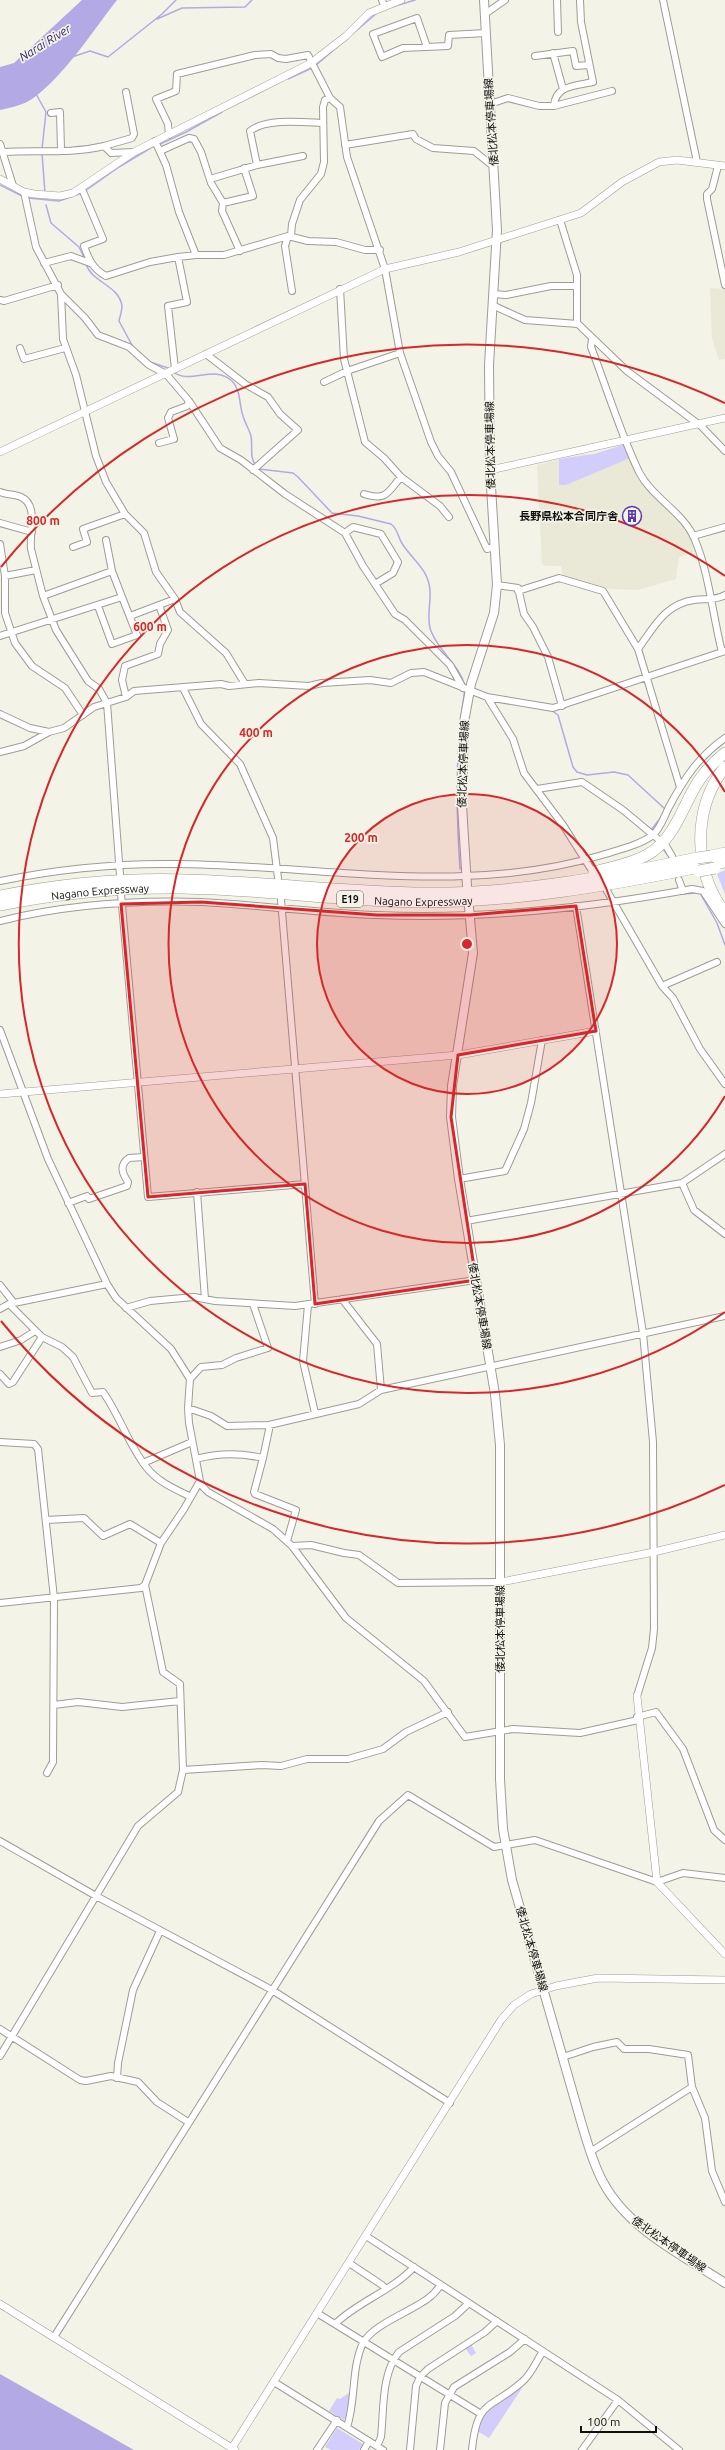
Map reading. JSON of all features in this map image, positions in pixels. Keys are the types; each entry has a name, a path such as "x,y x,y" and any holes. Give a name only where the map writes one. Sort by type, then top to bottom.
{"highway":[{"path":"490,891 589,873 631,862 646,855 667,838 698,781 725,753"},
{"path":"725,767 708,799 700,842 702,862 709,885 725,914"},
{"path":"725,776 710,808 706,841 710,874 725,904"},
{"name":"Nagano Expressway","path":"716,863 725,853"},
{"name":"Nagano Expressway","path":"0,896 83,883 148,879 212,881 386,892 490,891 725,862"},
{"name":"Nagano Expressway","path":"0,905 84,891 148,888 240,891 386,901 461,901 537,895 618,883 698,865"}],"main road":[{"name":"倭北松本停車場線","path":"467,886 462,824 462,777 466,689 491,625 497,585 490,470 489,366 497,238 484,0"},
{"name":"倭北松本停車場線","path":"469,906 472,953 458,1055 452,1086 450,1117 490,1365 500,1445 501,1798 506,1846 512,1880 590,2152 603,2183 629,2216 646,2230 725,2283"}],"street":[{"path":"157,146 169,135 227,103 313,66 369,13 383,3 401,0"},
{"path":"485,14 505,0"},
{"path":"557,0 558,32"},
{"path":"554,106 557,93 563,89 593,82 588,65 581,22 580,0"},
{"path":"663,0 697,162"},
{"path":"427,47 417,18 373,34 382,57 403,48 427,47 448,46 449,35 486,33"},
{"path":"535,56 573,51 576,66 588,65"},
{"path":"553,53 563,89"},
{"path":"169,135 168,124 156,99 176,91 177,74 255,55 271,54 286,59 308,56 330,98 340,107 345,144 352,172 380,250 385,269 400,353 438,456 451,472 487,549 494,547"},
{"path":"490,104 508,98 539,106 554,106 612,91"},
{"path":"3,152 43,150 84,151 132,138 134,134 126,92"},
{"path":"292,291 285,246 300,200 321,174 324,162 321,123 323,107 326,100 330,98"},
{"path":"51,113 60,112 61,150"},
{"path":"257,165 250,131 256,126 287,122 321,123"},
{"path":"345,144 413,134 416,139 433,148 474,151 494,167"},
{"path":"104,146 111,153 134,152 189,138 194,139 201,152 210,179 223,203 222,211 240,251"},
{"path":"0,144 13,186"},
{"path":"157,146 166,165 179,212 196,255"},
{"path":"0,180 13,186 24,195 60,196 83,192 134,152"},
{"path":"210,179 244,168 303,156"},
{"path":"0,452 166,374 340,289 385,269 459,252 497,238 560,220 590,208 622,182 647,166 669,160 722,166 712,189 707,194 707,199 725,285"},
{"path":"223,203 253,196 244,168"},
{"path":"83,192 103,239 84,246 87,262"},
{"path":"24,195 36,246 44,263 58,285 61,294 61,331 65,348 76,375 101,468 112,495 125,514 144,533 156,572 175,599 180,612 190,623 214,640 226,653 244,684"},
{"path":"560,220 577,275 577,324"},
{"path":"44,263 71,256 77,256 106,276 150,262 178,257 196,255 224,255 289,236 308,240 336,242 365,250 380,250"},
{"path":"175,369 168,306 187,302 178,257"},
{"path":"0,300 4,301 58,285"},
{"path":"493,294 506,294 551,286 577,286"},
{"path":"340,289 344,359 365,442 384,458 401,477 440,506 449,517"},
{"path":"61,294 85,318 98,335 129,347 149,365 166,374 189,400 216,444 285,494 345,533 375,584 395,614 404,620 450,665 466,689"},
{"path":"492,305 525,320 577,324 634,377 698,423 725,451"},
{"path":"0,752 24,746 49,732 64,728 94,707 108,704 126,697 134,691 183,688 201,685 229,686 244,684 309,686 322,683 370,680 391,683 411,673 424,672 487,697 553,708 723,652 704,570 693,536 684,521 646,482 640,472 591,347 592,339"},
{"path":"20,348 24,359 65,348"},
{"path":"324,382 347,371 400,353"},
{"path":"206,354 245,384 268,397 280,414 298,430 253,470"},
{"path":"159,443 174,439 168,418 171,412 187,406 189,400"},
{"path":"490,470 725,418"},
{"path":"364,494 378,498 383,497 401,477"},
{"path":"0,492 26,500 33,523 30,541 36,570 52,620 88,681 99,689 108,704 120,875"},
{"path":"73,547 87,542 83,530 125,514"},
{"path":"0,523 32,532"},
{"path":"345,533 353,527 381,534 398,562 393,573 375,584"},
{"path":"693,536 725,527"},
{"path":"98,606 112,644 137,635 112,571 106,540"},
{"path":"0,544 5,576 5,613 15,643 32,666 65,688 83,715"},
{"path":"5,576 36,570"},
{"path":"44,596 112,571"},
{"path":"518,592 559,578 603,591 638,649 680,787"},
{"path":"497,585 515,586 524,614 533,627 548,657 562,706"},
{"path":"638,649 664,613 670,608 696,600 710,600 725,595"},
{"path":"0,636 98,606 122,597"},
{"path":"130,616 175,599"},
{"path":"126,697 122,680 124,666 158,654 160,644 168,630 159,605"},
{"path":"183,688 201,724 240,764 273,838 278,878"},
{"path":"487,697 513,738 524,773 537,789 591,868"},
{"path":"0,714 30,728 49,732"},
{"path":"0,881 62,870 119,865 190,864 410,877 466,876 520,872 585,860 656,837 680,787 692,768 711,748 725,738"},
{"path":"537,789 582,782 656,837"},
{"path":"666,846 672,856"},
{"path":"679,880 683,890"},
{"path":"0,921 57,910 121,904 201,902 377,915 470,916 513,914 613,902 692,889 703,891 725,924"},
{"path":"607,891 662,986 673,998 700,1049 725,1084"},
{"path":"121,894 148,1196 305,1184"},
{"path":"281,900 305,1184 311,1304 303,1361 314,1413"},
{"path":"576,906 643,1333 653,1442 654,1636 652,1648 636,1696 657,1882"},
{"path":"662,986 717,962"},
{"path":"0,1030 48,1159 108,1284 126,1308 171,1349 190,1379 188,1408 192,1442 200,1481 208,1492 273,1529 287,1541 346,1618 424,1681 448,1712 465,1738 500,1730 580,1733 656,1712 683,1750 714,1830 725,1840"},
{"path":"0,1094 296,1070 458,1055 596,1031"},
{"path":"459,1180 505,1171 524,1129 542,1040"},
{"path":"466,1221 621,1195 682,1183 725,1154"},
{"path":"68,1203 88,1196 89,1199 127,1186 128,1182 122,1172 122,1167 130,1158 144,1157"},
{"path":"682,1183 694,1210 725,1234"},
{"path":"197,1192 205,1298"},
{"path":"126,1308 184,1297 253,1304 311,1304 476,1280"},
{"path":"0,1309 12,1303 108,1284"},
{"path":"0,1285 12,1303 35,1331 42,1337 62,1347 73,1356 92,1393 103,1392 120,1418 143,1463 162,1481 191,1497"},
{"path":"342,1299 377,1344 381,1390"},
{"path":"190,1379 202,1368 222,1365 236,1358 268,1348 253,1304"},
{"path":"188,1408 211,1416 227,1426 270,1425 314,1413 359,1404 381,1390 490,1365 725,1316"},
{"path":"0,1347 21,1340 35,1331"},
{"path":"0,1374 10,1384 13,1382 42,1337"},
{"path":"270,1425 254,1492 255,1494 296,1510 287,1541"},
{"path":"0,1442 34,1444 38,1449 54,1598 53,1762 46,1773"},
{"path":"143,1463 192,1442"},
{"path":"196,1459 211,1455 232,1455 263,1458"},
{"path":"0,2056 138,1826 178,1792 183,1770 181,1754 183,1733 180,1684 163,1672 158,1656 145,1585 161,1543 200,1481"},
{"path":"46,1520 84,1518 104,1536 130,1524 161,1543"},
{"path":"292,1546 311,1545 359,1555 398,1583 452,1584 501,1582 654,1552 725,1535"},
{"path":"0,1603 15,1600 54,1598 141,1588 145,1585"},
{"path":"54,1705 78,1702 122,1707 180,1701"},
{"path":"183,1770 262,1765 281,1766 307,1759 348,1759 383,1749 406,1732 448,1712"},
{"path":"54,2337 379,1821 408,1795 494,1847 535,1840 657,1882 725,1954"},
{"path":"0,1840 96,1896 272,1990 450,2103"},
{"path":"657,1882 683,1873 725,1878"},
{"path":"117,2078 119,2056 133,1990 160,1931"},
{"path":"0,2304 234,2449 274,2382 501,2020 514,2005 544,1988 598,1978 725,1980"},
{"path":"0,2029 80,2080 86,2081 111,2076 138,2082 157,2102 188,2122"},
{"path":"563,2057 593,2047 617,2042 624,2049 649,2049 688,2055 692,2087 705,2118 712,2171 725,2202"},
{"path":"590,2152 692,2087"},
{"path":"366,2236 618,2400 679,2450"},
{"path":"349,2263 386,2289"},
{"path":"335,2324 346,2314 404,2278 414,2267"},
{"path":"347,2427 352,2415 359,2354 364,2342 373,2332 431,2296 441,2285"},
{"path":"377,2446 381,2437 388,2372 392,2360 398,2352 455,2316 469,2303"},
{"path":"317,2313 481,2414"},
{"path":"410,2450 416,2386 420,2377 428,2369 485,2332 497,2321"},
{"path":"440,2450 445,2403 454,2387 510,2352 525,2339"},
{"path":"472,2450 474,2431 481,2414 491,2402 523,2381 543,2351"},
{"path":"274,2382 383,2450"},
{"path":"582,2450 618,2400"},
{"path":"319,2449 336,2420"},
{"path":"364,2450 369,2441"}],"highlighted area":[{"path":"201,902 377,915 470,915 576,906 596,1031 458,1055 451,1117 476,1280 315,1304 305,1184 148,1197 121,904"}],"shaded area":[{"path":"710,288 725,289 725,359 719,360 712,339"},
{"path":"623,445 638,478 650,494 688,530 697,551 679,557 676,579 638,590 610,589 563,576 561,566 545,566 542,564 537,465 583,454 594,454"},
{"path":"623,445 630,458 566,485 559,485 559,459 594,454"},
{"path":"725,870 725,894 717,874"},
{"path":"471,2344 476,2353 471,2356 465,2348"},
{"path":"526,2382 489,2438 477,2431 487,2410"},
{"path":"350,2392 349,2414 344,2420 329,2411 337,2398 340,2399"},
{"path":"337,2428 363,2444 359,2450 331,2450 325,2447"}],"water":[{"name":"Narai River","path":"82,0 117,0 78,52 56,78 32,99 25,103 0,110 0,67 14,63"},
{"path":"0,2374 134,2450 0,2450"}],"waterway":[{"path":"72,57 90,51 108,57 162,14 176,0"},
{"path":"157,19 182,8 245,7 252,0"},
{"path":"392,7 415,0"},
{"path":"315,66 377,13"},
{"path":"288,79 312,68"},
{"path":"36,94 46,112 42,149"},
{"path":"158,145 186,132 222,112"},
{"path":"85,191 119,167 154,146"},
{"path":"42,153 45,193"},
{"path":"0,185 22,196"},
{"path":"28,198 59,201 82,193"},
{"path":"46,205 51,223 79,247 85,259"},
{"path":"86,264 94,276 111,288 120,299 122,306 119,321 133,347"},
{"path":"150,362 168,368"},
{"path":"173,372 187,376 218,374 225,376 232,381 237,389 243,416 251,436 252,455 256,466"},
{"path":"259,469 293,473 332,513 358,516 394,526 403,545 427,577 430,591 429,622 431,631 439,645 454,664 465,686"},
{"path":"460,869 457,779 459,734 465,689"},
{"path":"551,710 558,715 573,767 577,772 587,775 614,772 628,775 665,809"},
{"path":"651,830 662,816"},
{"path":"664,850 669,857"},
{"path":"682,894 697,893"},
{"path":"700,893 717,923 725,945"}],"place":[{"name":"長野県松本合同庁舎","path":"632,516"}]}
